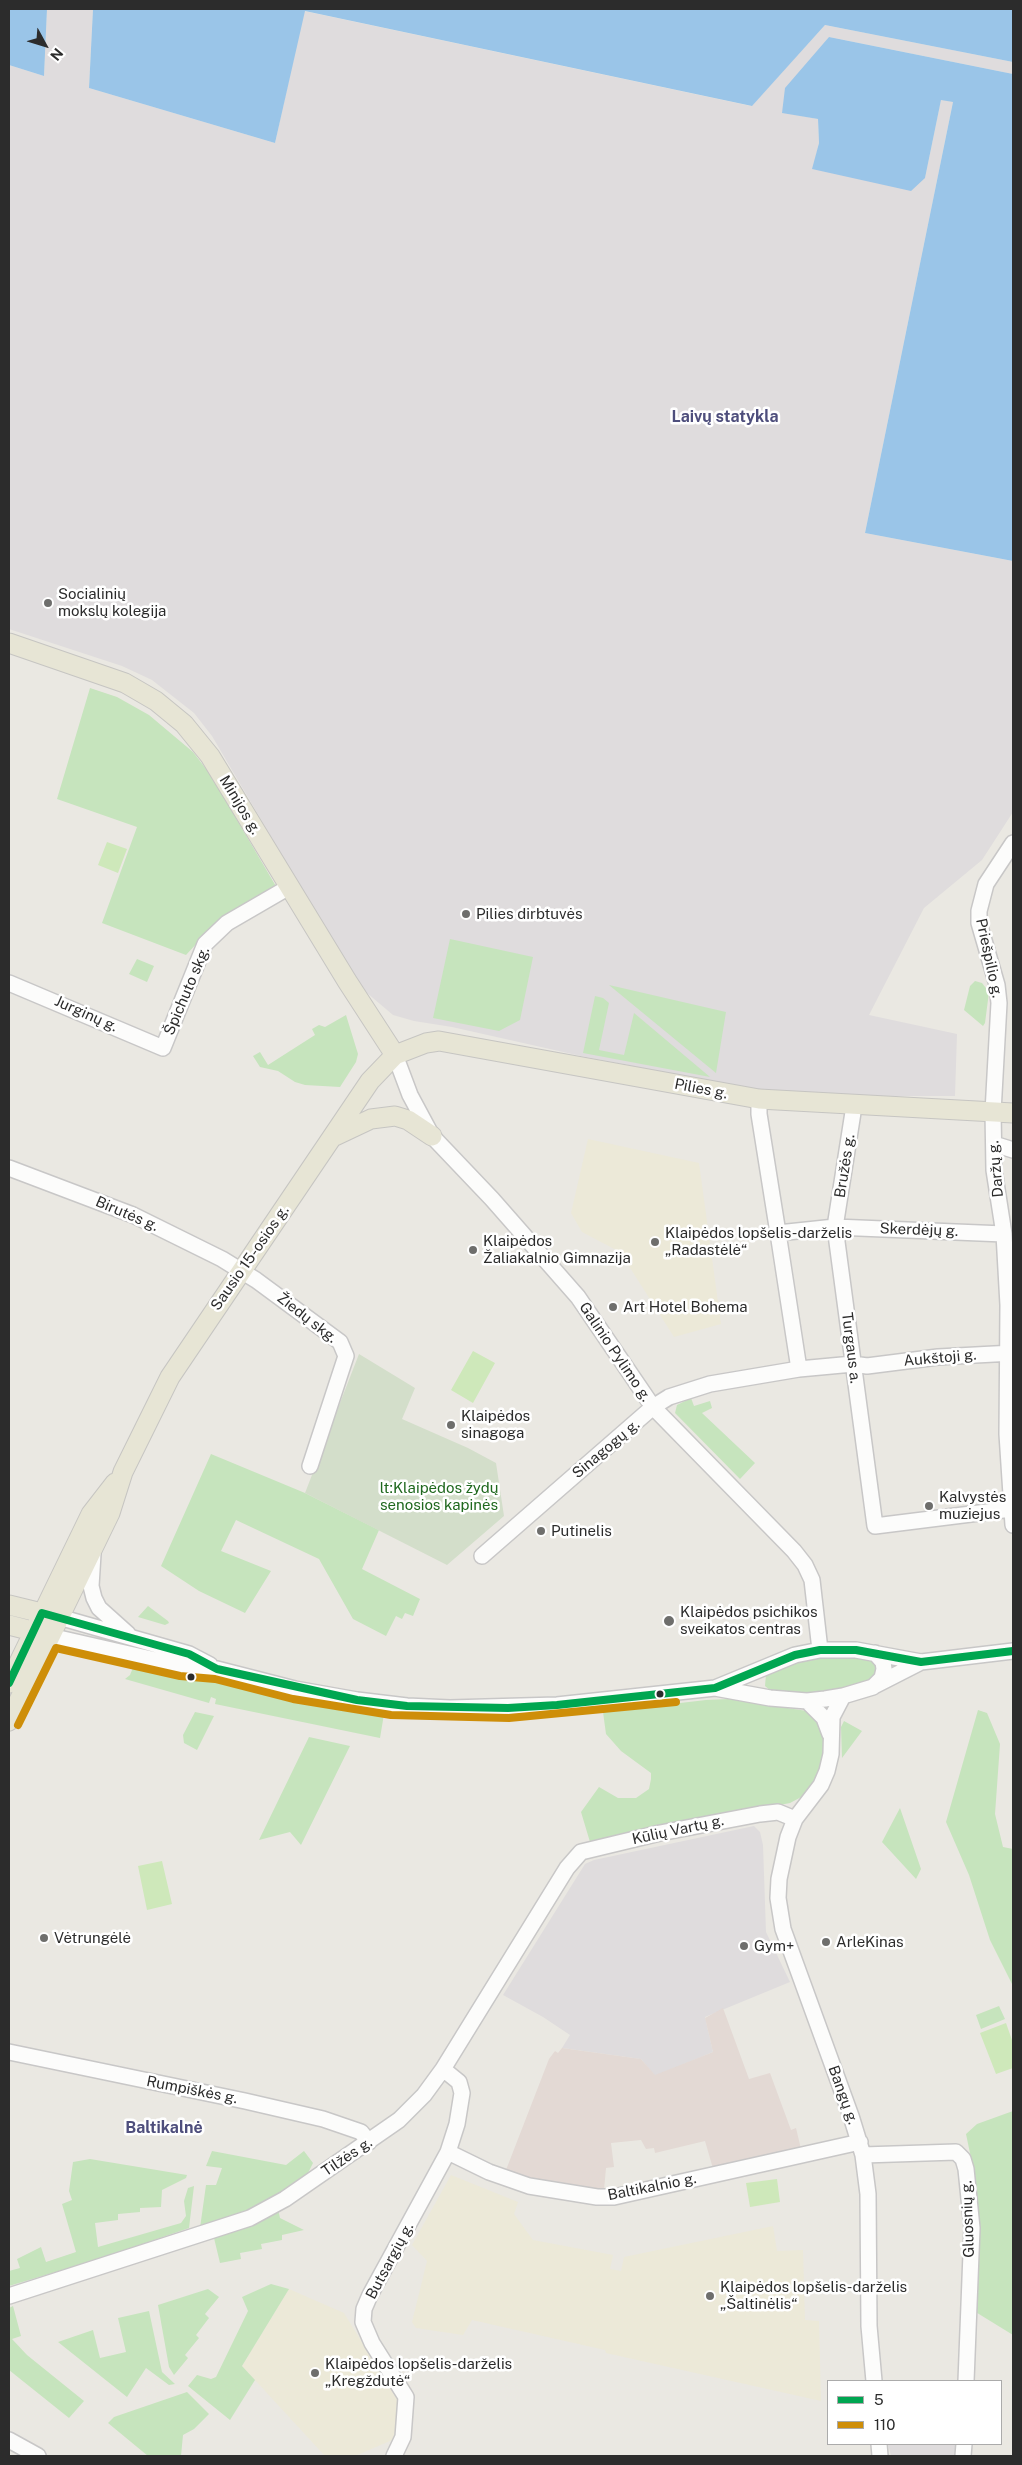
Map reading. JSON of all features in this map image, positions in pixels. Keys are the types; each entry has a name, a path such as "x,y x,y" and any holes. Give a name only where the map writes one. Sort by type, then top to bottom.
{"main road":[{"name":"Minijos g.","path":"9,643 126,683 170,712 198,739 395,1055"},
{"name":"Pilies g.","path":"395,1055 426,1043 460,1044 759,1099 854,1106 1013,1113"},
{"name":"Sausio 15-osios g.","path":"51,1615 94,1546 110,1512 123,1472 170,1377 370,1081 395,1055"},
{"path":"334,1136 371,1120 395,1116 408,1120 432,1136"},
{"name":"Sausio 15-osios g.","path":"9,1721 42,1633 91,1514 123,1472"},
{"path":"9,1605 51,1615"},
{"path":"9,1625 42,1633"},
{"name":"Sausio 15-osios g.","path":"9,1683 42,1633"}],"street":[{"name":"Priešpilio g.","path":"993,1112 999,1003 997,985 979,923 979,911 986,884 1013,843"},
{"name":"Špichuto skg.","path":"163,1048 205,944 227,923 289,887"},
{"name":"Jurginų g.","path":"9,983 163,1048"},
{"name":"Galinio Pylimo g.","path":"395,1055 410,1095 432,1136 574,1292 653,1408 794,1551 805,1565 812,1580 820,1650"},
{"path":"759,1099 759,1114 798,1369"},
{"name":"Bružės g.","path":"835,1227 854,1106"},
{"name":"Daržų g.","path":"993,1112 994,1170 1004,1234 1011,1353 1007,1434 1013,1525"},
{"path":"994,1144 1013,1150"},
{"name":"Birutės g.","path":"9,1168 133,1215 242,1270"},
{"path":"778,1233 835,1227"},
{"name":"Skerdėjų g.","path":"835,1227 1004,1234"},
{"name":"Turgaus a.","path":"835,1227 860,1365 875,1526 1011,1509"},
{"name":"Žiedų skg.","path":"242,1270 340,1342 346,1356 310,1466"},
{"name":"Aukštoji g.","path":"860,1365 938,1356 1011,1353"},
{"name":"Sinagogų g.","path":"482,1556 653,1408 669,1397 710,1384 798,1369 860,1365"},
{"path":"94,1546 91,1570 94,1598 99,1608 131,1637"},
{"path":"51,1615 189,1654 217,1668"},
{"path":"42,1633 182,1666 217,1668 295,1688 356,1700 407,1706 508,1708 547,1706 715,1688 770,1698 807,1701 843,1696 873,1687 921,1662"},
{"path":"715,1688 795,1655 820,1650 839,1649 875,1653 921,1662 1013,1651"},
{"path":"873,1687 882,1678 884,1669 883,1662 875,1653"},
{"path":"766,1666 761,1673 758,1684 770,1698"},
{"path":"795,1819 821,1785 827,1771 831,1754 832,1717 843,1696"},
{"path":"807,1701 824,1718 831,1736"},
{"name":"Kūlių Vartų g.","path":"567,1868 581,1852 660,1833 778,1812 795,1819"},
{"name":"Bangų g.","path":"795,1819 788,1838 779,1879 778,1898 782,1928 862,2149 868,2194 869,2326 874,2380"},
{"name":"Tilžės g.","path":"9,2296 250,2218 285,2199 369,2142 412,2108 443,2069 567,1868"},
{"name":"Rumpiškės g.","path":"9,2052 323,2119 361,2132 369,2142"},
{"name":"Butsargių g.","path":"394,2456 403,2436 406,2397 372,2343 363,2322 364,2309 448,2152 457,2124 462,2093 459,2082 443,2069"},
{"name":"Baltikalnio g.","path":"448,2152 489,2172 529,2186 597,2197 614,2197 862,2149"},
{"name":"Gluosnių g.","path":"862,2149 956,2152 963,2160 966,2168 972,2228 966,2380"},
{"path":"9,2440 38,2456"}],"shaded area":[{"path":"47,9 93,9 89,88 275,143 304,11 751,106 825,25 1013,62 1013,74 829,37 782,112 818,119 819,143 813,169 925,178 941,99 953,102 865,533 1013,561 1013,812 982,860 924,908 869,1015 957,1034 955,1096 856,1096 758,1090 581,1056 393,1015 367,993 347,966 212,736 194,713 152,680 122,666 9,629 9,65 44,76"},
{"name":"Klaipėdos lopšelis-darželis „Radastėlė“","path":"588,1139 699,1163 721,1324 674,1337 620,1252 582,1232 571,1213"},
{"path":"754,1826 760,1832 763,1845 766,1932 790,1982 705,2017 713,2052 655,2076 641,2059 562,2048 570,2035 543,2017 503,1995 585,1864 594,1860"},
{"path":"723,2008 749,2079 770,2073 791,2130 796,2128 801,2149 714,2172 705,2141 655,2153 654,2148 646,2149 641,2140 611,2143 614,2167 606,2168 604,2190 583,2189 541,2181 506,2170 549,2059 555,2051 558,2053 562,2048 641,2059 655,2075 713,2052 705,2018"},
{"path":"451,2175 518,2202 514,2214 533,2240 613,2255 610,2269 621,2271 624,2257 773,2226 777,2251 803,2250 805,2320 819,2321 821,2401 606,2353 605,2350 472,2320 463,2335 416,2328 412,2322 427,2261 412,2245"},
{"name":"Klaipėdos lopšelis-darželis „Kregždutė“","path":"289,2289 344,2313 400,2404 397,2438 355,2456 325,2456 242,2366"},
{"path":"888,2445 970,2445 969,2456 891,2456"}],"green space":[{"path":"90,688 117,697 149,715 193,752 210,774 277,888 210,929 186,955 102,923 137,827 57,799"},
{"path":"107,842 127,849 118,873 98,865"},
{"path":"450,939 533,957 520,1020 499,1031 433,1018"},
{"path":"137,959 154,966 147,982 129,974"},
{"path":"975,981 982,983 989,992 983,1026 964,1010 970,986"},
{"path":"609,985 726,1012 716,1073"},
{"path":"595,996 603,998 609,1003 599,1050 624,1055 634,1013 710,1077 583,1053"},
{"path":"346,1015 358,1054 356,1062 340,1087 305,1085 295,1082 278,1071 260,1067 253,1056 260,1052 268,1065 315,1035 312,1029 319,1025 325,1027"},
{"path":"473,1351 495,1363 473,1403 451,1390"},
{"name":"lt:Klaipėdos žydų senosios kapinės","path":"359,1354 415,1388 402,1419 468,1448 496,1463 504,1516 447,1565 305,1493"},
{"path":"691,1398 694,1406 710,1401 712,1408 702,1413 755,1463 740,1479 675,1413 677,1405"},
{"path":"211,1454 305,1493 379,1530 362,1569 420,1599 413,1616 405,1613 402,1619 396,1616 386,1636 353,1619 319,1559 236,1520 221,1551 271,1571 245,1613 199,1591 161,1566"},
{"path":"148,1606 169,1623 165,1625 138,1617"},
{"path":"835,1654 874,1659 880,1672 868,1683 815,1695 771,1691 765,1686 766,1674 786,1664"},
{"path":"136,1660 353,1711 384,1714 380,1738 215,1704 216,1699 211,1697 209,1703 125,1679 130,1675"},
{"path":"729,1699 807,1711 816,1716 824,1738 823,1771 807,1794 790,1803 590,1842 581,1812 599,1787 618,1798 636,1798 649,1789 651,1779 651,1773 621,1751 606,1734 603,1712"},
{"path":"978,1710 987,1713 1000,1744 995,1814 1003,1847 1013,1849 1013,1986 990,1940 969,1875 946,1822"},
{"path":"195,1712 214,1716 197,1750 184,1743 183,1735"},
{"path":"844,1721 862,1731 842,1758 841,1727"},
{"path":"309,1737 350,1746 301,1845 290,1832 259,1840"},
{"path":"900,1808 921,1869 916,1879 882,1842"},
{"path":"162,1861 172,1904 147,1910 138,1866"},
{"path":"999,2006 1005,2019 981,2029 976,2015"},
{"path":"1006,2023 1013,2043 1013,2068 996,2074 980,2033"},
{"path":"1013,2111 1013,2335 974,2311 977,2226 971,2158 966,2134 977,2124"},
{"path":"212,2151 286,2165 304,2151 313,2163 308,2173 258,2209 200,2228 206,2185 216,2185 222,2168 206,2166"},
{"path":"90,2159 187,2175 186,2178 162,2190 161,2207 140,2208 140,2212 118,2214 118,2220 95,2223 98,2247 181,2223 186,2216 184,2201 188,2188 194,2186 189,2228 99,2259 9,2286 9,2271 20,2268 17,2259 41,2247 46,2262 76,2252 62,2204 72,2200 69,2191 73,2162"},
{"path":"777,2179 780,2202 750,2207 746,2183"},
{"path":"278,2209 280,2218 304,2230 282,2235 282,2240 261,2244 262,2249 240,2253 241,2259 220,2263 214,2238"},
{"path":"271,2284 289,2289 242,2366 255,2380 230,2420 188,2386 197,2375 211,2379 216,2377 248,2311 242,2297"},
{"path":"208,2289 219,2297 205,2314 209,2318 196,2335 199,2338 185,2355 188,2358 174,2375 169,2367 158,2305"},
{"path":"13,2306 21,2336 12,2339 27,2355 84,2401 69,2418 9,2370 9,2308"},
{"path":"149,2311 162,2372 175,2384 169,2385 146,2368 127,2397 58,2342 93,2330 100,2358 126,2352 118,2318"},
{"path":"187,2392 209,2414 194,2429 183,2435 181,2456 148,2456 108,2423 114,2417"}],"water":[{"path":"9,9 47,9 44,76 9,65"},
{"path":"93,9 1013,9 1013,62 825,25 752,106 305,11 275,143 89,88"},
{"path":"829,37 1013,74 1013,561 865,533 953,102 941,100 925,178 911,191 812,169 819,143 818,119 782,113 785,88"}],"transit line":[{"name":"5","path":"9,1683 42,1613 189,1654 217,1669 357,1700 407,1706 508,1708 557,1705 715,1688 795,1655 820,1650 856,1650 921,1662 1013,1651"},
{"name":"110","path":"18,1725 56,1648 180,1676 215,1679 293,1699 391,1715 509,1718 676,1702"}],"place":[{"name":"Socialinių mokslų kolegija","path":"48,603"},
{"name":"Pilies dirbtuvės","path":"466,914"},
{"name":"Klaipėdos lopšelis-darželis „Radastėlė“","path":"655,1242"},
{"name":"Klaipėdos Žaliakalnio Gimnazija","path":"473,1250"},
{"name":"Art Hotel Bohema","path":"613,1307"},
{"name":"Klaipėdos sinagoga","path":"451,1425"},
{"name":"Kalvystės muziejus","path":"929,1506"},
{"name":"Putinelis","path":"541,1531"},
{"name":"Klaipėdos psichikos sveikatos centras","path":"669,1621"},
{"name":"Vėtrungėlė","path":"44,1938"},
{"name":"ArleKinas","path":"826,1942"},
{"name":"Gym+","path":"744,1946"},
{"name":"Klaipėdos lopšelis-darželis „Šaltinėlis“","path":"710,2296"},
{"name":"Klaipėdos lopšelis-darželis „Kregždutė“","path":"315,2373"}],"district":[{"name":"Laivų statykla","path":"725,417"},
{"name":"Baltikalnė","path":"164,2128"}]}
